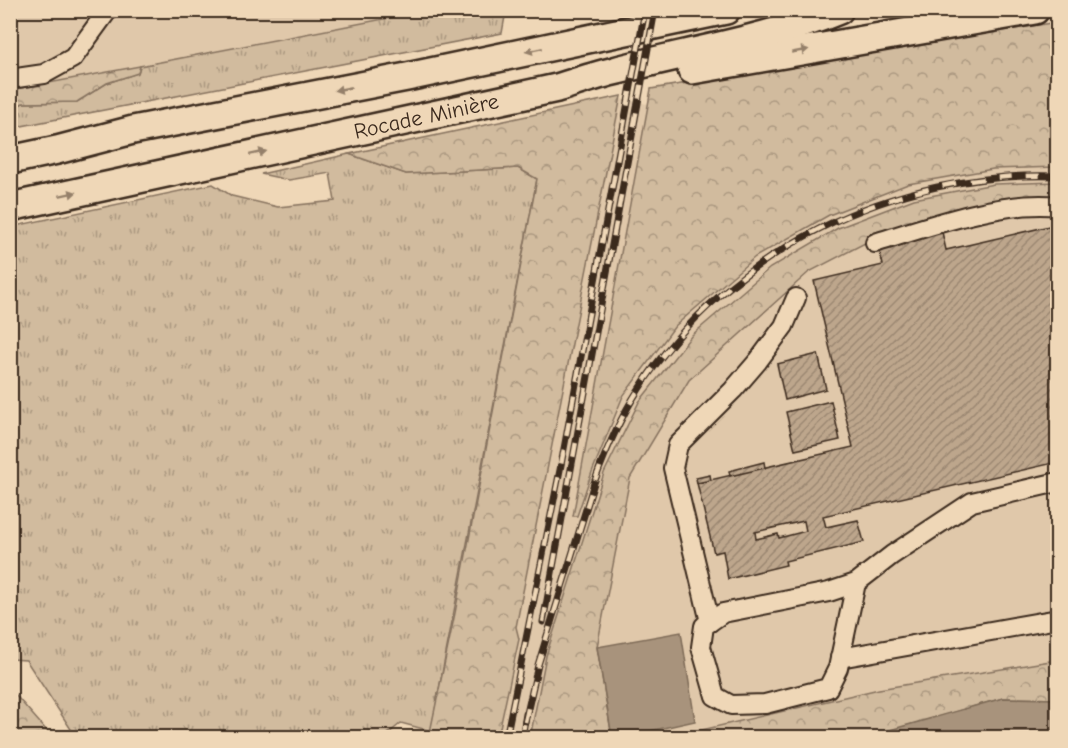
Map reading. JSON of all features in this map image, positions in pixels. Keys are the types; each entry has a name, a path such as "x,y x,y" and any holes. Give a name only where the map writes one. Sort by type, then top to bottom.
{"highway":[{"path":"591,39 673,10"},
{"name":"Rocade Minière","path":"10,160 133,130 726,10"},
{"name":"Rocade Minière","path":"10,207 557,88 613,71 686,55 780,30 839,10"},
{"path":"557,88 630,81 1035,10"},
{"path":"10,142 95,127 133,130"}],"lane":[{"path":"10,79 44,74 73,58 108,10"},
{"path":"875,243 948,221 1011,207 1041,204 1058,206"},
{"path":"710,622 673,468 678,445 733,390 758,361 784,326 796,298"},
{"path":"856,583 838,668 828,688 765,704 731,705 715,696 701,646 704,626 723,613 829,592 856,583 892,555 972,502 1058,482"},
{"path":"840,658 1058,619"}],"shaded area":[{"path":"11,11 425,11 11,90"},
{"path":"620,99 648,104 573,516 577,516 623,396 675,326 755,257 829,215 908,184 993,169 1057,167 1057,182 994,184 838,228 639,402 604,473 546,656 530,737 498,738 519,640 516,627"},
{"path":"1057,201 1057,660 879,689 667,737 612,738 597,647 630,478 689,380 809,272 892,229"},
{"path":"681,632 695,721 623,737 612,737 597,647"},
{"path":"1003,698 1057,699 1057,737 865,737"}],"green space":[{"path":"425,11 506,11 502,33 11,128 11,109 23,103 77,102 107,83 138,73 140,66"},
{"path":"1057,22 1057,167 993,169 908,184 829,215 755,257 675,326 623,396 577,516 573,516 651,89"},
{"path":"140,66 138,73 107,83 77,102 23,103 11,109 11,90"},
{"path":"621,96 516,627 519,639 498,737 429,737 455,613 537,179 518,168 406,174 349,154"},
{"path":"349,154 406,174 518,168 537,179 431,731 401,723 383,738 76,737 26,660 11,659 10,227 213,184 232,196 278,207 335,201 330,173 289,180 261,174"},
{"path":"1057,182 1057,201 892,229 809,272 689,380 630,478 597,647 612,737 530,738 546,656 604,473 639,402 692,335 770,268 838,228 914,199 994,184"},
{"path":"1057,660 1057,699 1003,698 865,738 667,738 879,689"},
{"path":"11,690 47,731 52,737 11,737"}],"building":[{"path":"1058,224 1058,462 823,516 826,527 858,520 864,542 785,561 786,565 728,579 723,551 714,553 697,483 853,447 814,281 883,265 879,249 888,244 942,232 946,250","holes":["804,521 806,531 779,538 778,534 756,539 755,532"]},
{"path":"818,354 826,389 785,400 777,364"},
{"path":"831,401 840,440 795,450 786,412"},
{"path":"764,462 765,468 730,476 729,471"},
{"path":"710,475 711,480 697,483 696,478"}],"railway":[{"path":"506,738 561,465 645,10"},
{"path":"543,622 655,10"},
{"path":"525,722 538,665 594,483 614,434 632,400 676,340 719,296 768,259 821,228 877,204 936,187 997,178 1058,176"},
{"path":"522,738 526,714"}]}
